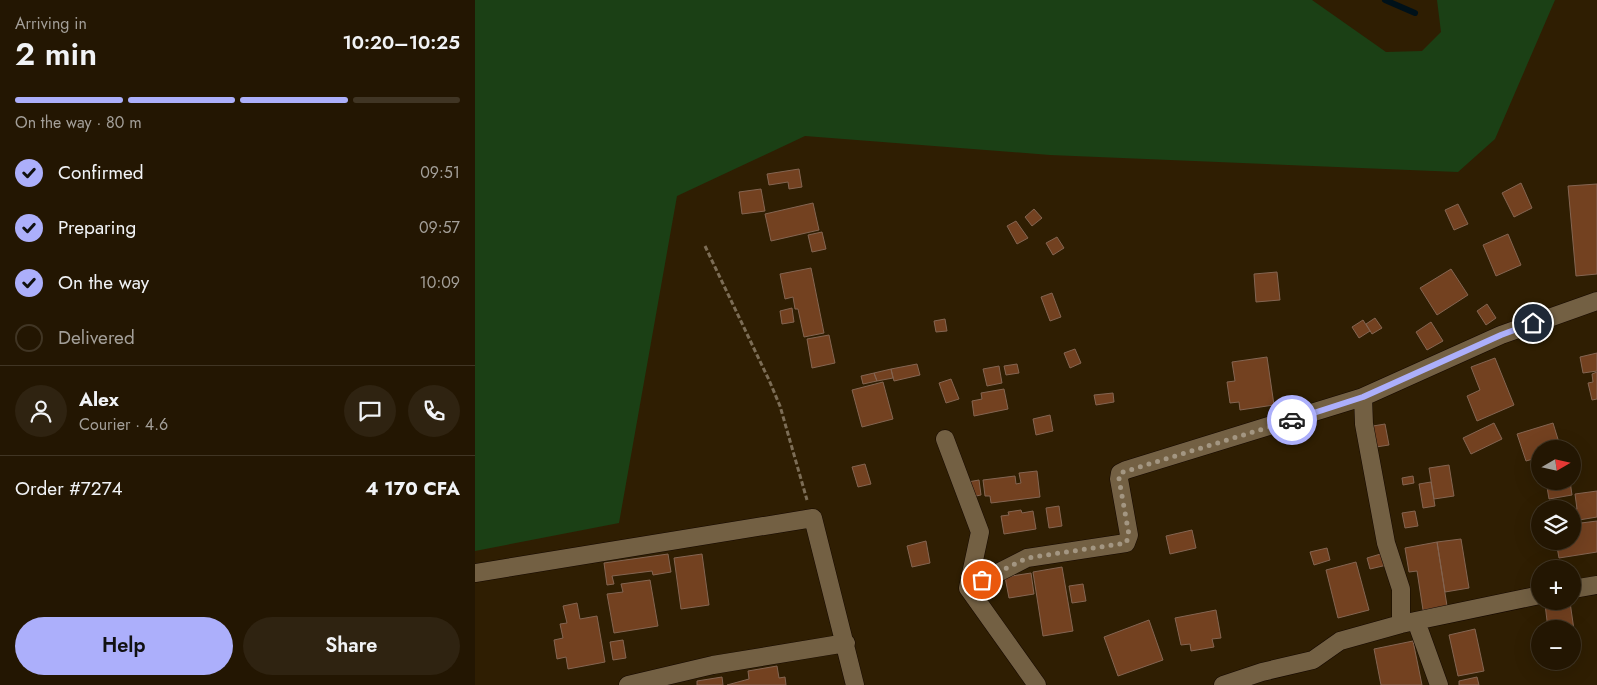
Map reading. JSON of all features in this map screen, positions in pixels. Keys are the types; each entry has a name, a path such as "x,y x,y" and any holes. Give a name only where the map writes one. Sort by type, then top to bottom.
{"street":[{"path":"967,588 1027,558 1126,543 1129,535 1119,479 1120,473 1126,470 1363,397 1501,335 1597,301"},
{"path":"1363,397 1365,424 1386,543 1401,589 1409,623 1439,685"},
{"path":"945,439 980,532 967,588 1037,685"},
{"path":"475,573 813,518 855,685"},
{"path":"1581,588 1597,586"},
{"path":"1223,685 1263,672 1313,660 1340,641 1409,623 1531,598"},
{"path":"628,685 713,665 846,644"}],"path":[{"path":"705,246 780,406 813,518"}],"green space":[{"path":"475,0 1312,0 1386,52 1422,51 1441,32 1437,0 1555,0 1495,139 1458,172 1050,155 805,136 677,196 619,523 475,551"}],"building":[{"path":"799,169 802,187 789,189 788,182 769,185 767,174"},
{"path":"1521,183 1532,208 1514,217 1502,193"},
{"path":"1597,184 1597,274 1576,276 1568,186"},
{"path":"761,189 765,211 742,214 739,192"},
{"path":"813,203 819,230 771,241 765,214"},
{"path":"1458,204 1468,224 1454,230 1445,210"},
{"path":"1034,209 1042,218 1032,226 1025,217"},
{"path":"1016,221 1028,238 1017,244 1007,226"},
{"path":"822,232 826,249 812,252 808,235"},
{"path":"1508,234 1521,265 1496,276 1483,245"},
{"path":"1057,237 1064,248 1053,255 1046,243"},
{"path":"811,268 824,333 804,337 798,309 795,309 793,297 785,299 780,274"},
{"path":"1451,269 1468,295 1437,315 1420,288"},
{"path":"1277,272 1280,300 1256,302 1254,274"},
{"path":"1052,293 1061,317 1050,321 1041,297"},
{"path":"1487,304 1496,318 1486,325 1477,311"},
{"path":"792,308 794,322 782,324 780,311"},
{"path":"1375,318 1382,328 1372,334 1366,324"},
{"path":"945,319 947,331 936,332 934,321"},
{"path":"1363,320 1370,331 1359,338 1352,327"},
{"path":"1431,322 1443,341 1427,350 1416,332"},
{"path":"829,335 835,363 812,368 807,339"},
{"path":"1075,349 1081,363 1070,368 1064,353"},
{"path":"1597,353 1597,371 1583,373 1580,357"},
{"path":"1267,357 1274,405 1240,410 1239,402 1230,403 1227,382 1235,381 1232,362"},
{"path":"1495,358 1514,405 1477,421 1467,396 1480,390 1471,367"},
{"path":"917,364 920,375 894,381 891,369"},
{"path":"1017,364 1019,373 1006,375 1004,366"},
{"path":"999,366 1002,383 987,386 983,369"},
{"path":"891,369 893,378 877,381 874,373"},
{"path":"1597,372 1597,399 1592,400 1588,383 1593,382 1592,374"},
{"path":"874,373 877,381 863,384 861,376"},
{"path":"951,379 959,399 946,403 939,383"},
{"path":"883,382 893,419 862,427 852,390"},
{"path":"1004,389 1008,409 974,416 972,401 982,399 981,393"},
{"path":"1113,393 1114,402 1096,405 1094,395"},
{"path":"1050,415 1053,431 1036,435 1033,419"},
{"path":"1494,423 1502,439 1471,454 1463,438"},
{"path":"1553,423 1558,440 1531,440 1531,460 1526,461 1517,434"},
{"path":"1385,424 1389,445 1376,447 1373,426"},
{"path":"865,464 871,484 858,487 852,467"},
{"path":"1449,465 1454,496 1434,499 1429,468"},
{"path":"1037,471 1040,497 991,503 990,496 985,496 983,480 1015,476 1016,484 1021,483 1019,473"},
{"path":"1413,476 1414,483 1403,485 1402,478"},
{"path":"979,480 981,495 971,497 968,482"},
{"path":"1431,482 1435,506 1423,508 1419,484"},
{"path":"1548,490 1571,490 1572,495 1549,499"},
{"path":"1597,491 1597,517 1581,520 1581,500 1576,500 1575,494"},
{"path":"1059,506 1062,526 1049,528 1046,508"},
{"path":"1021,510 1022,513 1033,511 1036,529 1004,534 1001,516 1009,515 1008,512"},
{"path":"1415,511 1418,526 1405,528 1402,513"},
{"path":"1597,521 1597,552 1559,558 1558,550 1581,550 1581,523"},
{"path":"1192,530 1196,548 1170,554 1166,536"},
{"path":"1461,539 1469,588 1445,592 1437,542"},
{"path":"926,541 930,563 912,567 907,546"},
{"path":"1437,542 1447,606 1423,610 1417,571 1409,572 1405,548"},
{"path":"1327,548 1330,560 1314,565 1310,552"},
{"path":"1384,553 1387,565 1370,569 1367,558"},
{"path":"668,554 671,572 653,575 652,571 612,576 614,584 607,585 604,563"},
{"path":"702,554 709,605 681,609 674,558"},
{"path":"1356,562 1369,610 1338,618 1326,570"},
{"path":"1062,567 1073,631 1043,636 1033,572"},
{"path":"1031,573 1034,594 1009,598 1005,577"},
{"path":"650,580 658,626 614,633 607,594 623,592 621,584"},
{"path":"1083,584 1086,601 1072,603 1069,586"},
{"path":"577,603 580,619 597,616 605,662 568,669 566,657 557,659 554,640 563,638 560,624 567,623 563,606"},
{"path":"1216,610 1221,638 1212,639 1214,647 1191,651 1190,644 1181,645 1175,618"},
{"path":"1546,610 1571,610 1573,620 1547,620"},
{"path":"1149,620 1163,660 1118,676 1104,637"},
{"path":"1475,629 1484,671 1458,676 1449,635"},
{"path":"623,640 626,658 613,660 610,642"},
{"path":"1413,641 1422,685 1381,685 1374,649"},
{"path":"777,666 779,678 785,677 786,685 727,685 749,679 748,671"},
{"path":"722,677 723,685 697,685 697,681"},
{"path":"1477,677 1479,685 1459,685 1459,681"}],"waterway":[{"path":"1385,0 1415,13"}],"way so far":[{"path":"982,580 1027,558 1126,543 1129,535 1119,479 1120,473 1292,420"}],"route":[{"path":"1292,420 1363,397 1501,335 1533,323"}]}
